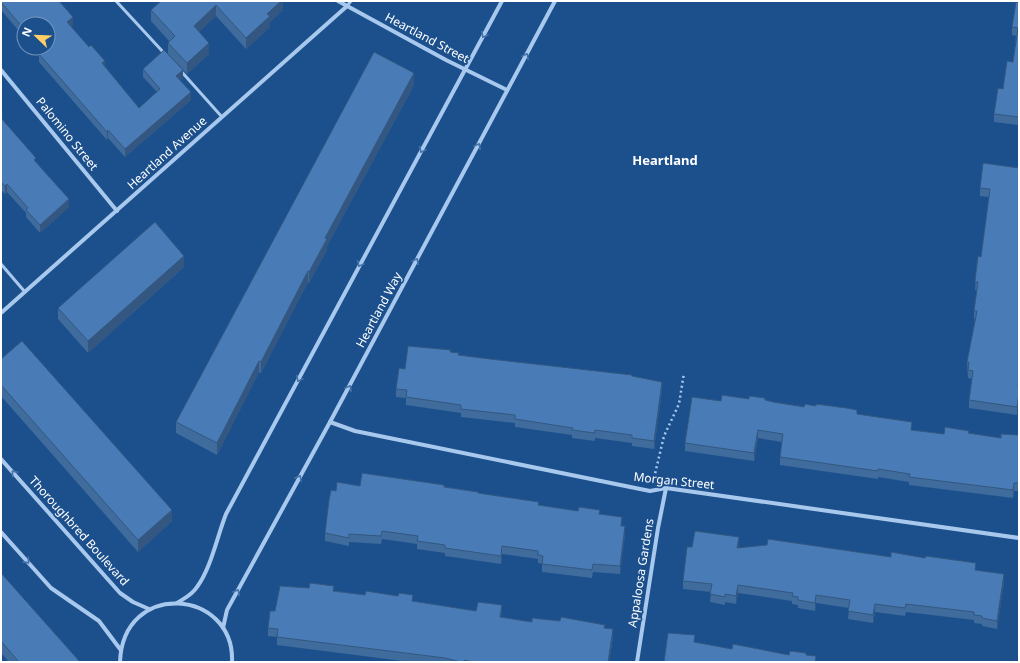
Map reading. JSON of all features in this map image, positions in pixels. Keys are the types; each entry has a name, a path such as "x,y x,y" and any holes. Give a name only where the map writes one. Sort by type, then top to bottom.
{"street":[{"name":"Heartland Street","path":"338,1 346,7 465,70 507,90"},
{"path":"177,602 188,596 197,587 208,565 226,514 502,1"},
{"name":"Heartland Way","path":"223,628 227,610 330,422 555,1"},
{"name":"Heartland Avenue","path":"1,313 346,7"},
{"name":"Palomino Street","path":"1,70 116,211"},
{"name":"Morgan Street","path":"330,422 355,431 650,491 666,488 1019,538"},
{"name":"Thoroughbred Boulevard","path":"1,458 120,593 133,602 149,609"},
{"name":"Appaloosa Gardens","path":"637,662 658,528 666,488"},
{"path":"1,532 51,588 100,621 120,649"},
{"path":"120,662 120,649 126,633 135,619 149,609 162,604 177,602 195,606 211,615 223,628 230,644 233,661"}],"lane":[{"path":"116,1 169,59"},
{"path":"346,7 350,1"},
{"path":"175,65 222,117"},
{"path":"1,264 26,292"}],"path":[{"path":"650,491 664,436 679,404 684,374"}],"building":[{"path":"59,1 73,17 67,22 89,47 91,45 105,61 102,63 139,108 160,89 143,69 164,50 183,70 176,76 191,92 125,149 108,130 107,132 41,56 56,56 56,16 16,16 16,20 1,2"},
{"path":"161,1 281,1 267,14 270,16 246,38 216,5 194,26 209,43 187,63 168,43 175,36 151,10"},
{"path":"1016,2 1019,3 1019,117 994,114 998,88 1003,89 1007,61 1013,62 1018,28 1012,27"},
{"path":"374,52 414,73 325,238 327,239 309,272 308,271 261,362 259,361 217,443 176,422"},
{"path":"1,118 36,158 34,160 69,199 40,225 26,210 28,208 7,184 5,186 1,182"},
{"path":"983,163 1019,168 1019,393 1017,407 969,400 973,371 968,370 969,362 967,362 977,311 974,311 978,282 975,282 976,272 978,256 981,257 990,189 980,188"},
{"path":"155,222 184,256 88,341 58,308"},
{"path":"22,341 172,510 138,540 1,385 1,359"},
{"path":"408,346 451,350 450,352 459,353 458,355 632,375 662,382 654,441 632,438 632,435 595,430 595,433 572,430 573,428 515,419 515,415 461,409 461,405 406,397 407,390 396,389 399,368 405,369"},
{"path":"722,395 749,399 749,396 765,398 765,400 773,402 804,407 805,404 816,406 816,404 857,410 857,414 912,422 911,430 944,434 945,427 969,431 968,433 1001,438 1001,434 1019,435 1019,483 1014,483 1013,490 909,477 910,474 878,469 878,471 780,457 783,434 758,430 754,453 685,443 692,397 721,401"},
{"path":"362,473 444,485 444,487 539,502 538,505 578,511 579,507 600,510 599,514 622,517 621,526 625,526 620,566 593,564 592,570 542,564 543,556 538,555 538,551 502,546 501,556 445,548 445,545 417,541 418,536 382,531 381,536 349,534 349,538 325,533 331,490 336,491 337,482 360,486"},
{"path":"695,531 739,537 737,548 767,545 768,539 891,557 891,552 925,558 926,556 976,563 975,570 1004,574 997,621 974,615 974,612 906,604 905,608 875,604 873,615 848,611 850,600 816,595 815,603 798,600 798,597 792,596 793,593 738,585 736,596 725,594 725,597 710,594 712,584 683,581 687,547 692,547"},
{"path":"1,573 80,662 19,662 1,641"},
{"path":"310,583 334,586 333,591 365,595 366,591 398,596 399,593 413,595 412,601 476,611 478,602 502,605 500,617 532,622 532,618 560,621 561,617 605,625 604,628 613,629 608,662 473,662 464,660 464,662 461,662 445,658 277,637 278,629 268,628 270,611 275,611 280,586 309,588"},
{"path":"668,633 695,635 694,642 732,649 733,644 789,655 790,651 806,653 806,655 816,656 815,662 664,662"}],"district":[{"name":"Heartland","path":"665,160"}]}
